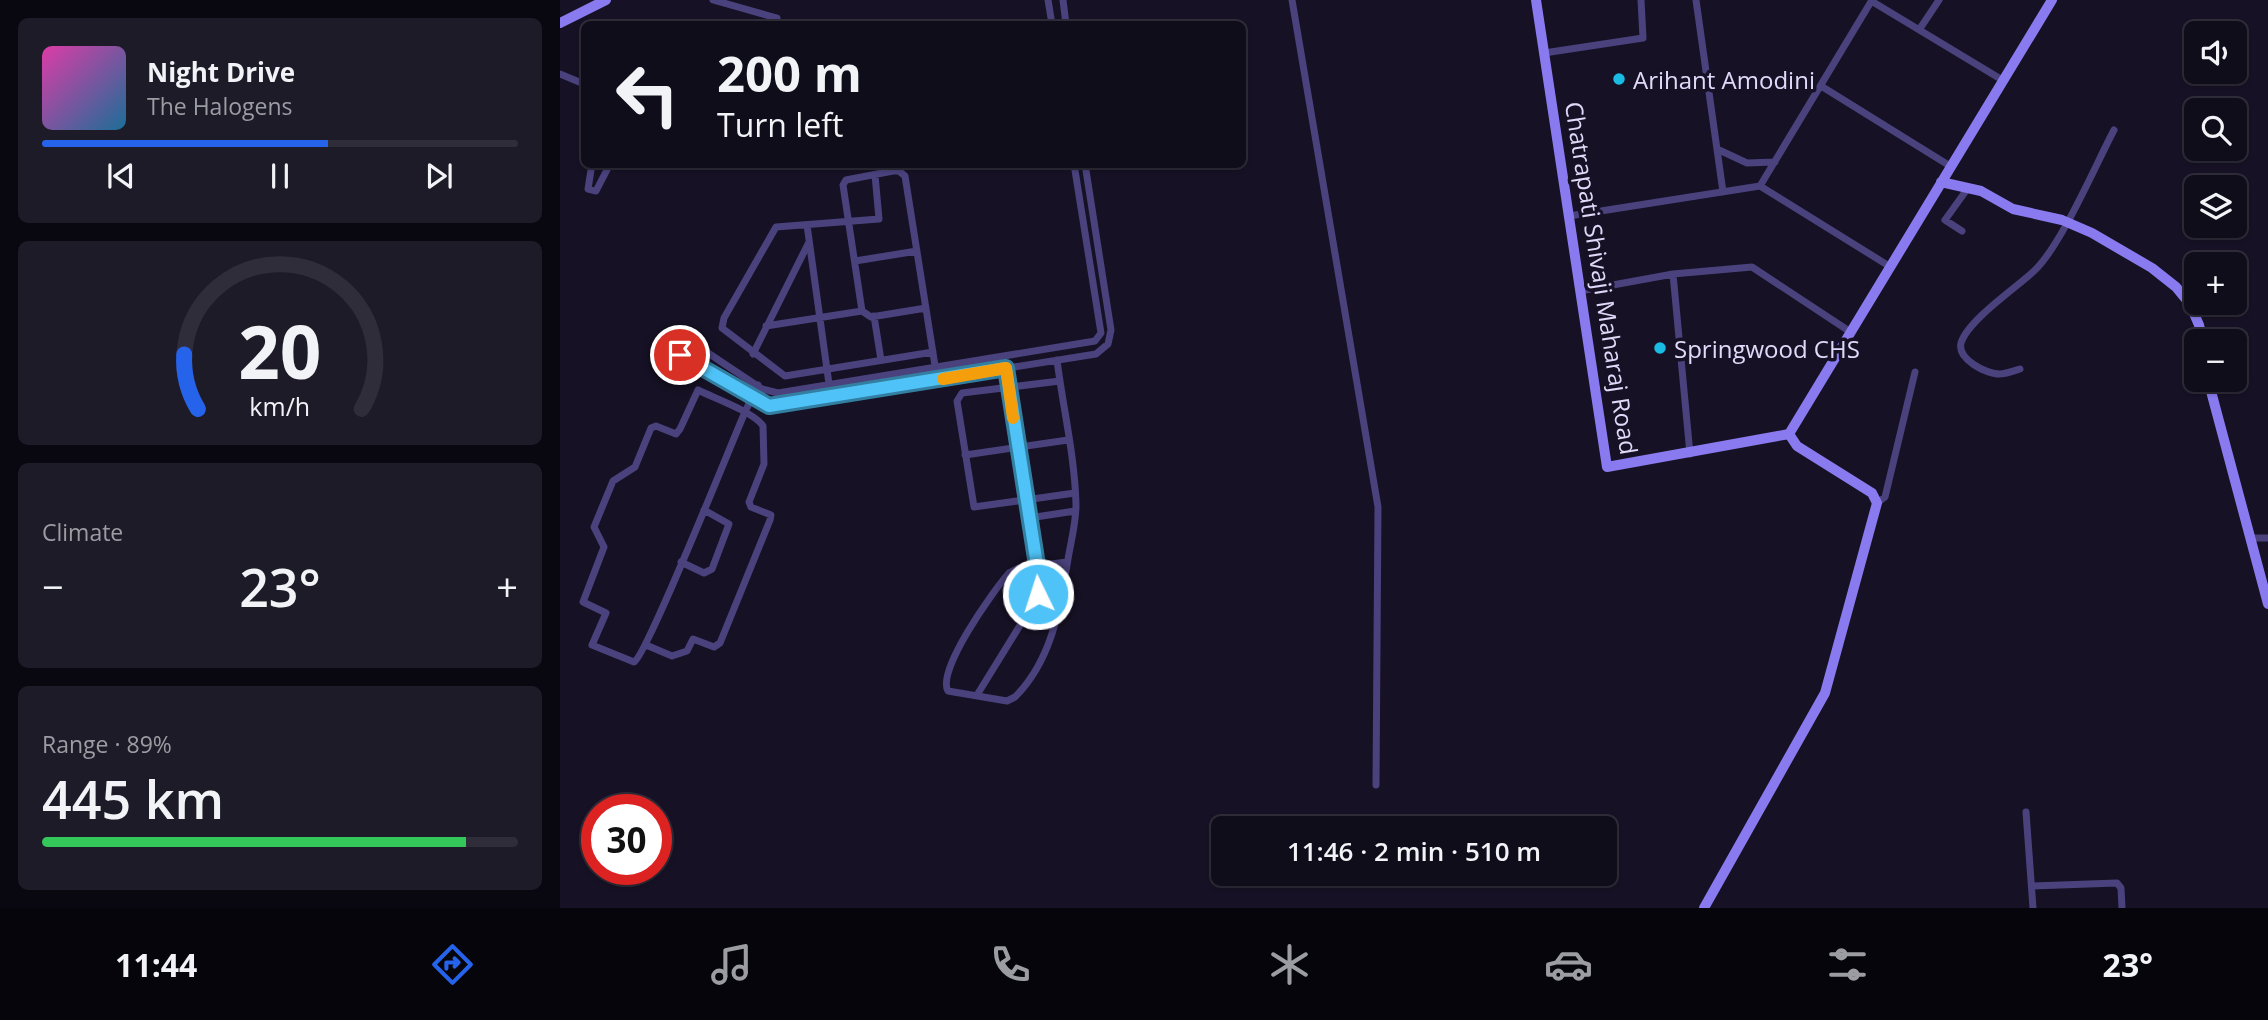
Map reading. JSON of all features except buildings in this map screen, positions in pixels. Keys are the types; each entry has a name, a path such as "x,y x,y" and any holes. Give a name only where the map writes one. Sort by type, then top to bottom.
{"street":[{"path":"560,23 606,0"},
{"path":"713,0 777,18"},
{"path":"1048,0 1052,21"},
{"path":"1063,0 1066,21"},
{"path":"1292,0 1378,507 1376,785"},
{"name":"Chatrapati Shivaji Maharaj Road","path":"1536,0 1607,467 1789,434"},
{"path":"1544,53 1643,38 1642,0"},
{"path":"1696,0 1723,192"},
{"path":"1919,30 1939,0"},
{"path":"1877,503 1872,493 1797,446 1789,434 2052,0"},
{"path":"1760,186 1872,1 2004,81"},
{"path":"560,74 581,83"},
{"path":"1821,86 1950,166"},
{"path":"2020,369 1998,374 1972,363 1961,348 1962,341 1980,319 2037,269 2067,222 2114,130"},
{"path":"1717,149 1747,163 1775,162"},
{"path":"591,168 588,189 596,191 608,168"},
{"path":"1075,168 1099,338 1108,344"},
{"path":"1086,168 1111,330 1108,344 1096,354 774,406 762,404 677,352 679,343 687,339 758,385 778,393 1087,344 1099,338"},
{"path":"862,311 844,182 899,171 905,176 937,379"},
{"path":"875,175 879,219 780,225 773,230 721,323 726,333 785,376 933,352"},
{"path":"1941,181 1981,191 2013,209 2067,222 2092,233 2152,268 2176,287 2200,329"},
{"path":"1569,216 1760,186 1889,266"},
{"path":"1962,231 1947,224 1945,220 1968,188"},
{"path":"807,225 829,384"},
{"path":"753,354 809,242"},
{"path":"855,261 917,251"},
{"path":"1580,291 1673,274 1752,267 1849,331"},
{"path":"1673,274 1690,454"},
{"path":"766,326 862,311 874,317 926,308"},
{"path":"874,317 881,360"},
{"path":"698,365 707,351"},
{"path":"1057,360 1075,493 1075,511 1067,562 1054,635 1018,695 1007,701 946,689 946,676 952,659 1009,573 1037,565 1067,562"},
{"path":"977,695 1037,598 1037,565 1006,368"},
{"path":"1704,908 1825,693 1877,503 1885,497 1915,372"},
{"path":"1060,381 959,395 957,401 974,507 1075,493"},
{"path":"646,645 678,656 687,651 693,639 714,647 723,636 771,515 751,507 749,502 765,457 763,426 760,420 745,412 695,392 676,434 656,426 651,428 635,467 613,481 594,527 604,547 583,602 606,613 592,645 634,662 640,659 681,562 704,510 745,412 751,397 758,385"},
{"path":"2211,392 2250,538 2265,579 2268,604"},
{"path":"965,455 1068,440"},
{"path":"681,562 704,573 712,569 729,524 704,510"},
{"path":"1029,518 1075,511"},
{"path":"2250,538 2268,538"},
{"path":"2026,812 2033,908"},
{"path":"2032,886 2117,883 2121,888 2122,908"}],"slow traffic":[{"path":"943,379 1006,368 1013,418"}],"place":[{"name":"Arihant Amodini","path":"1619,79"},
{"name":"Springwood CHS","path":"1660,348"}],"route":[{"path":"680,355 769,406 1006,368 1037,565 1038,594"}]}
